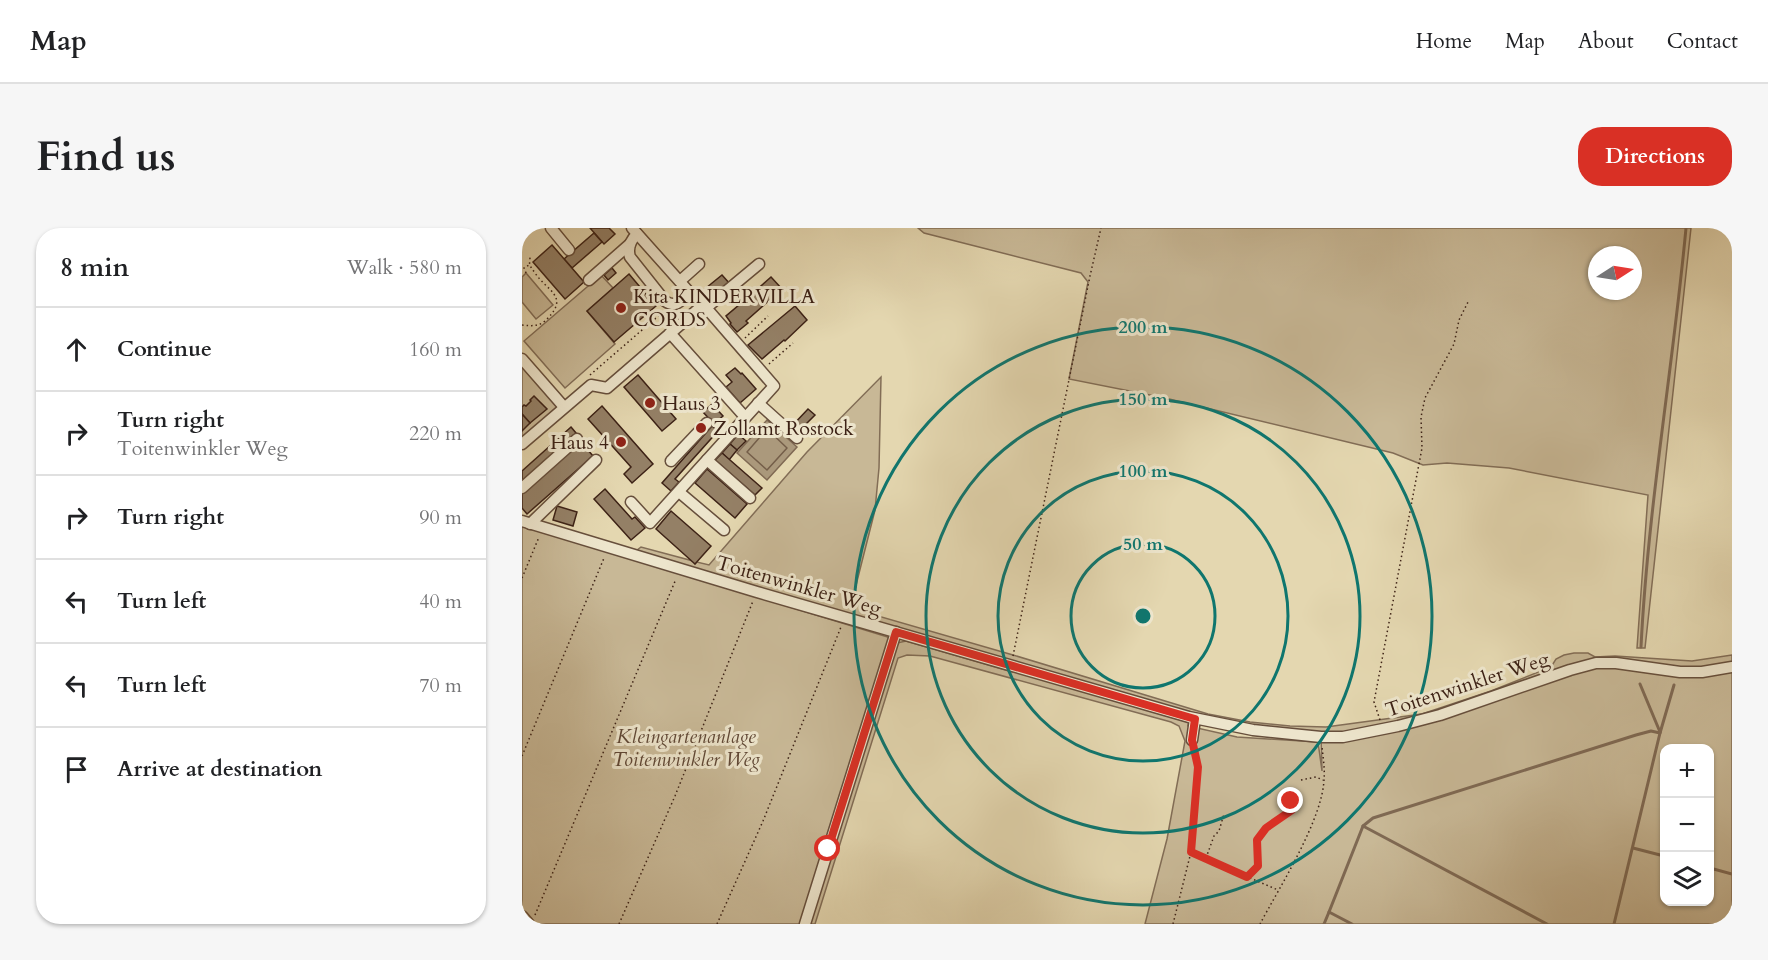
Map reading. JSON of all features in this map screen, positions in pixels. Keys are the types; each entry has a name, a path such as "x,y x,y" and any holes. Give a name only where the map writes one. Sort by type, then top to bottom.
{"street":[{"path":"551,228 569,250"},
{"path":"634,231 628,252 632,261 665,301 675,305 690,293"},
{"path":"631,502 650,523 774,386 634,231"},
{"path":"589,280 630,244"},
{"path":"680,281 699,264"},
{"path":"522,444 591,385 607,388 670,333 759,264"},
{"path":"670,333 745,417"},
{"path":"522,359 564,407"},
{"path":"758,403 797,438"},
{"path":"671,461 707,423"},
{"path":"522,488 578,439"},
{"path":"526,523 596,460"},
{"path":"707,460 750,498"},
{"path":"679,492 724,530"},
{"name":"Toitenwinkler Weg","path":"526,523 1195,719 1253,730 1343,737 1384,729 1440,715 1596,663 1616,663 1680,672 1702,672 1732,667"},
{"path":"805,924 896,632"},
{"path":"1192,740 1195,719"},
{"path":"522,916 531,923"}],"path":[{"path":"1011,666 1101,228"},
{"path":"522,325 536,326 544,322 556,310 558,301 553,291 542,283 530,265 531,255"},
{"path":"526,273 524,268 530,265"},
{"path":"1384,729 1374,702 1422,448 1421,417 1425,398 1454,344 1459,320 1469,300"},
{"path":"585,379 671,305"},
{"path":"737,344 768,316"},
{"path":"761,371 793,343"},
{"path":"522,578 542,528"},
{"path":"522,756 609,546"},
{"path":"531,923 680,569"},
{"path":"619,924 675,796 757,592"},
{"path":"717,924 763,821 845,618"},
{"path":"1260,924 1320,804 1324,780 1321,737"},
{"path":"1173,924 1191,852 1198,767 1192,740"},
{"path":"522,741 527,743"},
{"path":"1301,780 1316,777 1324,780"},
{"path":"1247,877 1258,866 1257,840 1266,828 1292,810 1291,801"},
{"path":"1206,859 1224,814"},
{"path":"1191,852 1278,890"}],"green space":[{"path":"918,228 1691,228 1645,648 1637,648 1648,495 1509,468 1447,463 1423,465 1393,453 1165,398 1069,379 1088,282 1081,273 924,233"},
{"path":"526,273 553,305 536,319 522,302 522,277"},
{"path":"601,275 613,288 587,311 615,344 565,388 524,341"},
{"path":"522,366 559,408 522,439"},
{"path":"881,377 879,468 875,510 852,601 861,606 864,612 1208,714 1250,722 1290,726 1326,727 1422,714 1491,691 1551,667 1556,659 1574,653 1588,653 1595,657 1615,656 1692,661 1732,655 1732,924 1145,924 1167,839 1185,741 1179,726 930,656 907,655 898,658 815,924 810,924 897,643 906,641 1012,672 1011,666 632,554 641,547 693,561 695,564 697,562 709,565 807,452","holes":["1189,718 1321,737 1322,771 1318,742 1237,737 1188,726"]},
{"name":"Kleingartenanlage Toitenwinkler Weg","path":"522,525 891,638 801,924 533,924 522,912"}],"water":[{"path":"767,420 797,447 767,480 737,453"}],"building":[{"path":"590,228 609,228 615,234 604,244"},
{"path":"594,233 602,242 572,268 564,259"},
{"path":"552,245 584,282 565,299 533,262"},
{"path":"612,268 616,273 608,280 604,275"},
{"name":"Kita KINDERVILLA CORDS","path":"629,274 656,306 614,342 587,311"},
{"path":"722,275 730,284 709,301 701,292"},
{"path":"771,277 782,289 737,332 726,316 753,290 754,292"},
{"path":"795,306 807,320 762,359 748,345"},
{"path":"735,368 756,389 740,403 726,387 732,382 726,375"},
{"name":"Haus 3","path":"638,375 676,419 662,431 624,387"},
{"path":"534,396 547,409 530,423 522,414 522,407 526,406"},
{"path":"712,404 723,416 714,424 703,412"},
{"name":"Haus 4","path":"602,406 653,464 632,483 624,474 631,467 588,419"},
{"path":"808,409 815,415 797,433 791,427"},
{"path":"522,414 530,423 522,431"},
{"path":"712,426 718,431 675,479 679,482 671,491 662,483"},
{"path":"571,427 576,433 522,481 522,471"},
{"path":"738,434 746,441 737,450 730,444"},
{"path":"581,442 593,456 527,514 522,508 522,494"},
{"path":"730,444 737,450 729,460 722,453"},
{"path":"722,453 762,488 755,495 715,460"},
{"path":"707,469 747,504 735,518 695,483"},
{"path":"605,489 632,519 635,517 645,528 631,540 594,499"},
{"path":"557,506 577,512 573,526 553,520"},
{"path":"671,511 711,546 695,564 656,529"}],"waterway":[{"path":"1641,647 1649,542 1686,228"},
{"path":"1640,684 1660,732"},
{"path":"1614,924 1660,733 1674,685"},
{"path":"1363,826 1373,818 1636,735 1651,731 1660,733"},
{"path":"1329,912 1363,826 1547,924"},
{"path":"1633,848 1660,855"},
{"path":"1714,869 1732,874"},
{"path":"1324,924 1329,912 1352,924"}],"place":[{"name":"Kita KINDERVILLA CORDS","path":"621,308"},
{"name":"Haus 3","path":"650,403"},
{"name":"Zollamt Rostock","path":"701,428"},
{"name":"Haus 4","path":"621,442"}],"route":[{"path":"828,849 896,632 1195,719 1192,740 1198,767 1191,852 1247,877 1258,866 1257,840 1266,828 1292,810 1291,801"}]}
